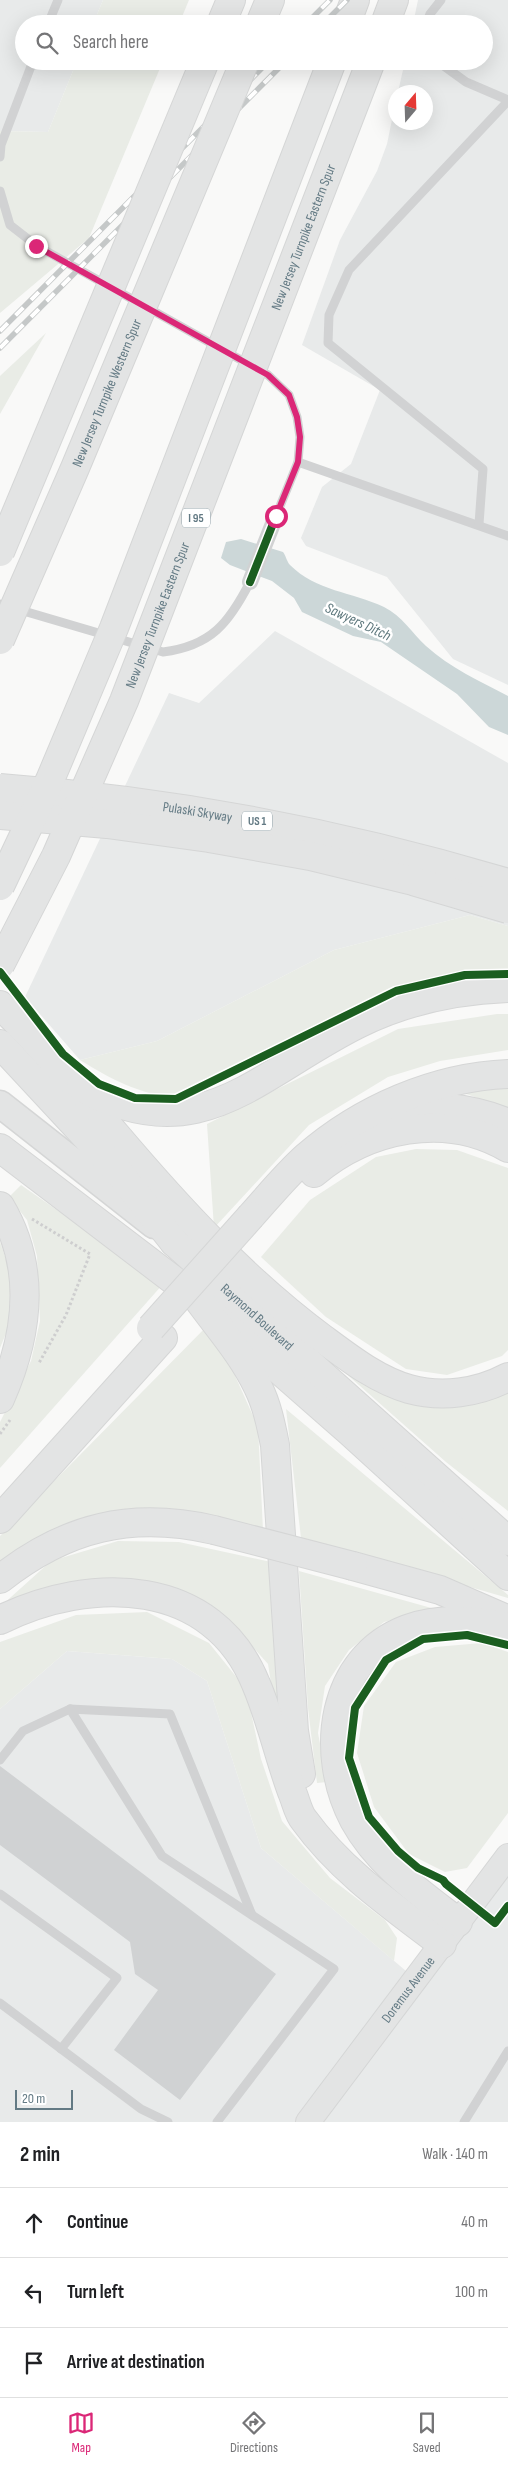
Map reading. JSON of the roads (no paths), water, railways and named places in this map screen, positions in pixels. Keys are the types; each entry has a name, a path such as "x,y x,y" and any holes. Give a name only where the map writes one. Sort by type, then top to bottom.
{"highway":[{"path":"225,15 231,0"},
{"path":"264,15 270,0"},
{"path":"349,15 355,0"},
{"path":"388,15 394,0"},
{"path":"0,552 202,70"},
{"name":"New Jersey Turnpike Western Spur","path":"0,640 75,468 241,70"},
{"name":"I 95","path":"0,886 50,780 111,637 329,70"},
{"name":"New Jersey Turnpike Eastern Spur","path":"0,965 68,829 124,701 368,70"},
{"name":"Pulaski Skyway","path":"0,788 122,799 258,821 394,851 508,883"},
{"name":"Pulaski Skyway","path":"0,815 107,824 209,838 301,855 413,881 508,909"},
{"path":"68,1080 108,1100 141,1111 170,1113 199,1108 240,1092 338,1034 379,1014 443,995 508,988"},
{"path":"5,1008 209,1238 277,1302 359,1365 396,1385 432,1393 470,1391 494,1384 508,1377"},
{"path":"0,1044 117,1170 174,1242"},
{"path":"0,1519 157,1333 257,1221 307,1156 337,1134 420,1090 459,1079 508,1074"},
{"path":"368,1116 395,1110 442,1107 476,1112 508,1123"},
{"path":"257,1221 316,1171 355,1146 386,1134 418,1128 453,1130 487,1138 508,1148"},
{"name":"Raymond Boulevard","path":"0,1148 197,1298 350,1432 508,1576"},
{"path":"0,1206 17,1245 26,1296 20,1343 0,1399"},
{"name":"Raymond Boulevard","path":"174,1242 508,1541"},
{"path":"197,1298 251,1373 268,1413 278,1462 296,1751 307,1793 330,1851"},
{"path":"0,1495 157,1333"},
{"path":"0,1579 20,1564 54,1544 110,1525 164,1522 214,1530 440,1590 481,1607 508,1621"},
{"path":"0,1620 52,1601 82,1594 110,1592 137,1594 163,1599 186,1607 204,1617 229,1639 245,1660 257,1685 303,1819 357,1879 442,1944"},
{"path":"458,1922 388,1866 361,1832 342,1790 335,1761 334,1732 340,1704 352,1677 368,1655 392,1637 422,1626 454,1621 470,1620 508,1627"}],"main road":[{"name":"Raymond Boulevard","path":"0,1104 174,1242"},
{"name":"Doremus Avenue","path":"308,2122 508,1856"}],"street":[{"path":"250,582 276,516"}],"lane":[{"path":"52,15 58,0"},
{"path":"430,15 440,0"},
{"path":"0,158 1,145 30,70"},
{"path":"449,70 466,82 508,101 349,270 329,315 328,343 483,470 479,524"},
{"path":"0,191 10,225 36,246 268,375 289,395 297,417 300,437 298,462 276,516"},
{"path":"298,462 479,524 508,536"},
{"path":"0,604 163,652 184,649 203,640 222,626 237,607 250,582"},
{"path":"0,1760 23,1731 70,1709 170,1714 252,1916"},
{"path":"70,1709 162,1856 334,1969 217,2122"},
{"path":"0,1894 117,1978 61,2049"},
{"path":"0,2003 141,2109 168,2122"},
{"path":"464,2122 508,2051"}],"water":[{"name":"Sawyers Ditch","path":"241,539 283,552 290,565 300,574 323,586 384,607 402,620 435,654 466,674 508,696 508,735 489,727 457,694 381,642 353,636 302,612 294,598 272,581 230,565 221,558 226,542"}],"railway":[{"path":"315,15 330,0"},
{"path":"332,15 347,0"},
{"path":"0,331 260,70"},
{"path":"0,348 277,70"}]}
